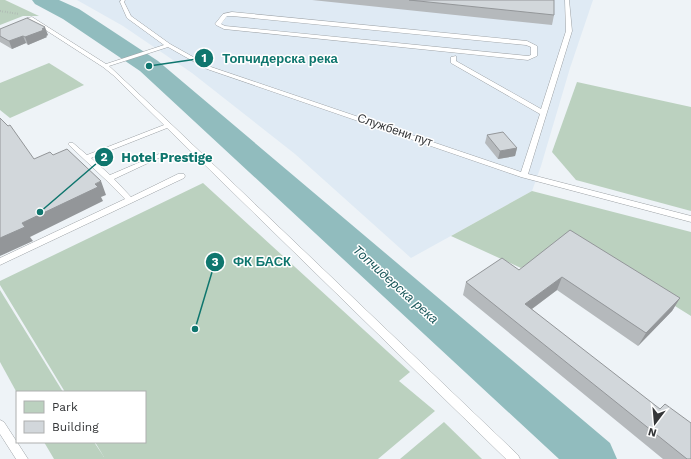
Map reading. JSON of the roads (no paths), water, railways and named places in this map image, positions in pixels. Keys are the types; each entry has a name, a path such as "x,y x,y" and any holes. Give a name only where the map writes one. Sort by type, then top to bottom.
{"lane":[{"name":"Службени пут","path":"123,0 122,2 129,16 168,46 209,68 524,175 691,219"},
{"path":"524,175 569,31 567,0"},
{"path":"232,14 457,36 527,43 534,46 534,56 521,58 224,27 218,24 225,15 232,14"},
{"path":"30,18 105,66 169,125 514,459"},
{"path":"105,66 168,46"},
{"path":"454,57 453,62 543,113"},
{"path":"87,157 169,125"},
{"path":"71,144 110,178 129,199"},
{"path":"110,178 161,155"},
{"path":"0,262 129,199 180,176"},
{"path":"0,425 22,459"}],"waterway":[{"name":"Топчидерска река","path":"42,0 71,14 149,66 593,459"}],"place":[{"name":"Топчидерска река","path":"149,66"},
{"name":"Hotel Prestige","path":"40,212"},
{"name":"ФК БАСК","path":"195,329"}]}
